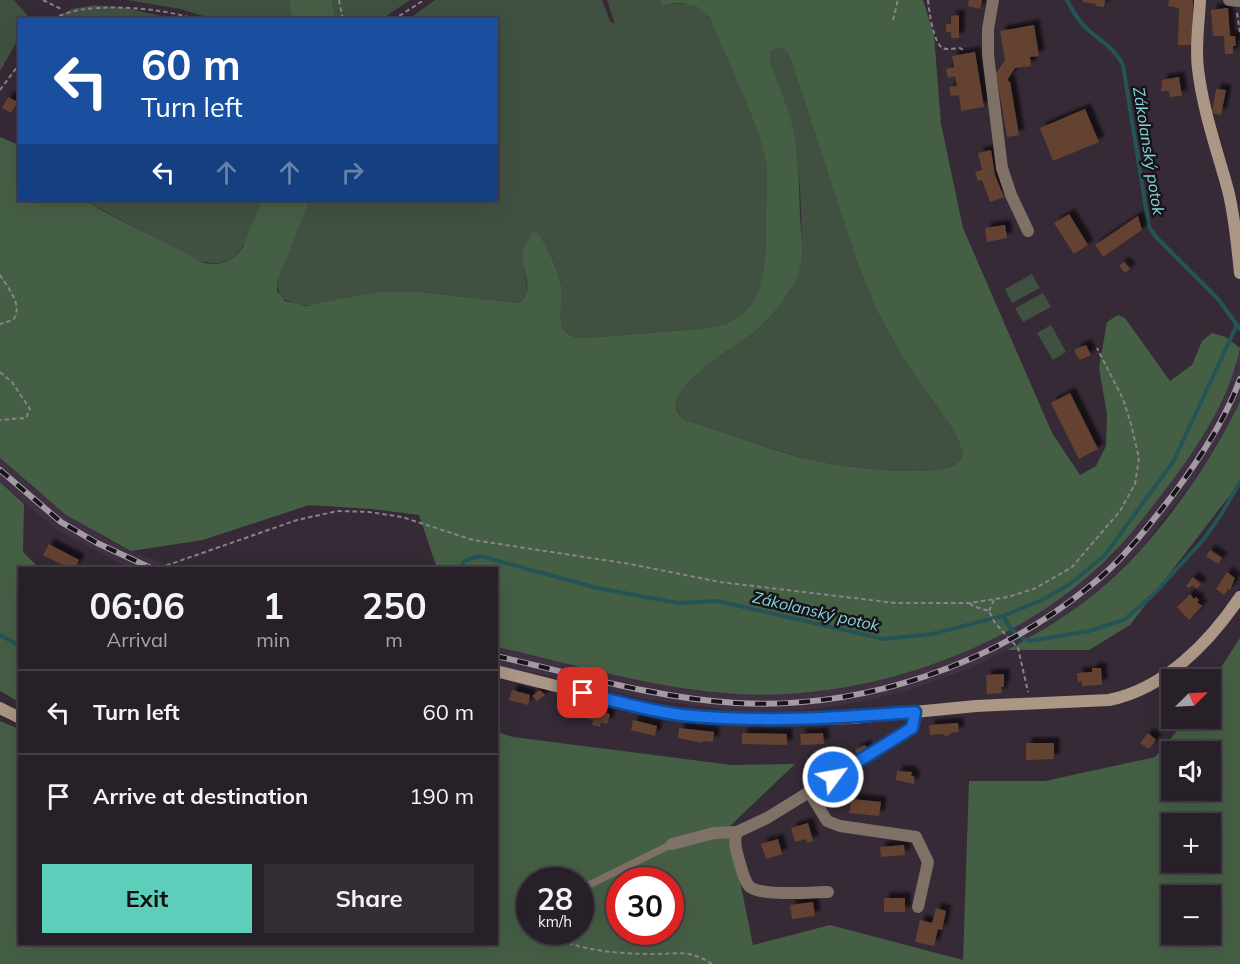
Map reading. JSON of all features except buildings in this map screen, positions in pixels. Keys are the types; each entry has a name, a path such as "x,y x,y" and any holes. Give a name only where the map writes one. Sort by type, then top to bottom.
{"main road":[{"path":"1200,0 1197,35 1198,71 1205,110 1233,212 1240,273"},
{"path":"498,672 681,715 777,720 863,717 976,706 1108,700 1140,691 1170,672 1212,633 1240,597"},
{"path":"0,708 18,717"}],"street":[{"path":"993,0 988,29 988,55 1002,168 1011,195 1028,231"},
{"path":"1229,0 1240,1"},
{"path":"672,844 705,835 737,831 767,818 912,728 915,712"},
{"path":"810,793 827,821 840,826 916,837 928,862 918,907"},
{"path":"737,831 734,839 749,886 767,892 828,892"}],"lane":[{"path":"594,883 672,844"}],"path":[{"path":"43,0 63,10 55,18"},
{"path":"339,0 343,18"},
{"path":"396,18 424,0"},
{"path":"893,20 898,0"},
{"path":"928,0 930,19 940,46 945,49 960,48 963,50"},
{"path":"121,3 190,18"},
{"path":"1238,23 1240,32"},
{"path":"0,90 18,66"},
{"path":"0,275 16,302 18,310 13,320 0,324"},
{"path":"162,567 297,520 339,511 369,512 402,517 473,540 630,564 720,582 895,603 970,603 994,600 1036,588 1072,567 1120,511 1135,484 1139,458 1131,424 1123,399 1097,348"},
{"path":"0,372 12,382 30,409 26,418 0,420"},
{"path":"994,600 990,612 995,623 1018,648 1031,704"},
{"path":"970,603 990,612"},
{"path":"579,945 617,952 654,954 678,952 698,955 712,964"}],"shaded area":[{"path":"1240,351 1240,402 1194,480 1144,545 1096,593 1063,617 974,667 906,691 864,701 823,708 736,711 644,699 498,665 498,647 647,682 783,694 821,691 861,684 902,674 967,651 1054,602 1111,556 1153,505 1215,414 1228,387"},
{"path":"0,458 35,490 101,536 131,551 173,567 127,567 56,529 0,482"}],"green space":[{"path":"0,0 14,0 30,18 18,18 18,40 0,71"},
{"path":"127,0 289,0 291,14 294,18 211,18 180,9"},
{"path":"289,0 332,0 336,18 294,18 291,14"},
{"path":"332,0 410,0 383,18 336,18"},
{"path":"435,0 602,0 610,21 615,24 607,0 660,0 661,4 690,4 704,10 713,23 747,104 767,167 765,270 751,305 726,324 701,329 584,338 573,336 562,325 560,280 550,255 537,233 523,261 527,296 518,303 411,291 375,292 316,305 298,305 281,298 277,286 278,277 310,201 498,201 498,18 410,18"},
{"path":"660,0 923,0 934,35 941,124 963,228 1052,433 1080,475 1096,466 1106,446 1107,414 1099,368 1107,322 1118,315 1125,318 1170,381 1192,365 1202,341 1212,333 1226,337 1240,348 1233,374 1219,407 1201,439 1170,484 1134,530 1106,560 1050,606 1010,630 967,651 922,668 876,681 829,690 782,694 737,694 676,687 498,647 498,567 437,567 419,515 309,505 203,540 131,551 66,515 0,458 0,137 18,145 18,201 86,201 204,263 216,264 226,261 239,252 262,201 310,201 277,282 277,291 285,301 306,306 376,292 411,291 518,303 527,294 523,260 525,245 536,232 555,266 560,281 561,320 566,332 573,336 584,338 701,329 726,324 742,314 751,305 760,287 765,263 767,167 747,104 710,18 700,8 675,3 661,5","holes":["777,48 785,49 791,60 856,259 877,311 901,355 956,434 963,454 955,465 943,469 907,471 825,463 781,452 688,421 677,411 677,399 685,386 714,360 763,324 782,303 798,277 802,244 796,148 790,117 770,60 771,52"]},
{"path":"94,5 126,8 170,18 58,18 71,9"},
{"path":"777,48 785,49 791,60 856,259 877,311 901,355 956,434 963,454 955,465 943,469 907,471 825,463 781,452 688,421 677,410 678,398 686,385 700,371 757,330 779,307 796,280 801,254 798,160 783,98 772,71 771,52"},
{"path":"86,201 262,201 248,237 234,256 224,262 212,263 196,260"},
{"path":"1032,274 1040,288 1012,303 1005,289"},
{"path":"1043,293 1051,307 1023,322 1015,308"},
{"path":"1051,325 1066,352 1053,360 1037,333"},
{"path":"1240,402 1240,482 1130,625 1089,650 1007,650 1053,623 1097,592 1139,551 1196,479"},
{"path":"0,482 24,504 23,552 38,567 18,567 18,701 0,691"},
{"path":"1240,638 1240,964 0,964 0,721 18,729 18,945 498,945 498,732 513,737 732,765 795,764 729,827 753,945 830,925 963,960 969,781 1045,781 1155,757 1161,750 1161,801 1221,801 1221,741 1168,741 1179,729 1221,729 1220,669"}],"waterway":[{"name":"Zákolanský potok","path":"1067,0 1083,25 1111,49 1123,65 1149,227 1157,238 1218,299 1240,329"},
{"path":"1003,616 1042,600 1069,585 1105,555 1173,462 1237,325"},
{"name":"Zákolanský potok","path":"460,567 466,560 480,556 597,588 678,603 717,601 884,639 932,634 1003,616 1014,632 1030,641 1089,631 1124,620 1153,595 1204,539 1240,482"},
{"name":"Zákolanský potok","path":"0,635 18,645"}],"railway":[{"path":"498,656 645,691 736,703 783,703 831,699 878,690 924,677 969,660 1011,639 1052,614 1113,566 1144,532 1192,468 1211,440 1240,379"},
{"path":"0,470 61,522 97,543 149,567"}],"route":[{"path":"583,693 681,715 796,720 884,716 915,712 912,728 833,777"}]}
